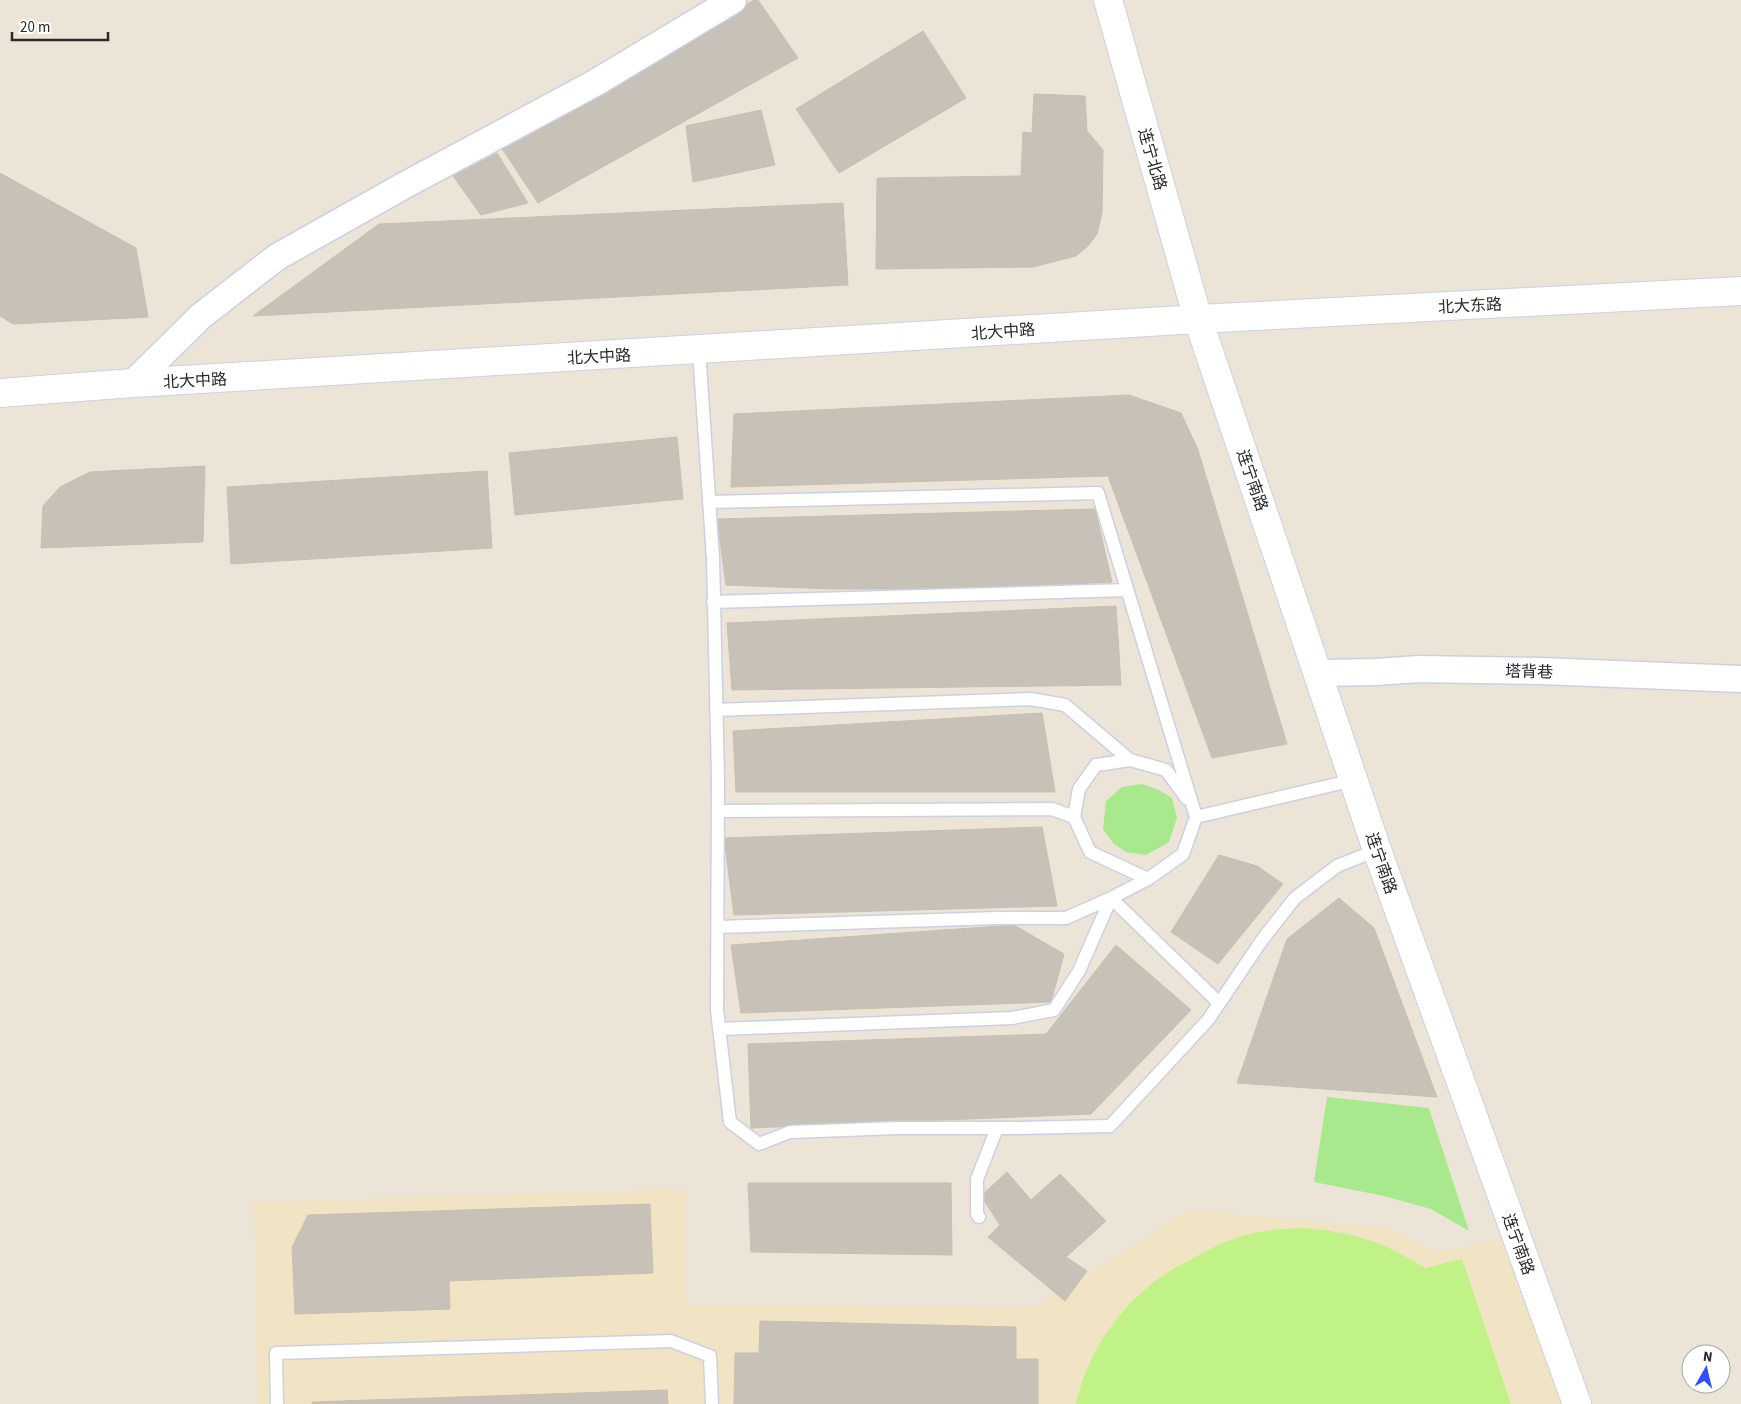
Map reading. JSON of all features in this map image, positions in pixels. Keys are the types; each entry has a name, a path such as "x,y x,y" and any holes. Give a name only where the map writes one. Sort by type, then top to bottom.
{"main road":[{"name":"连宁北路","path":"1108,0 1198,319"},
{"name":"北大东路","path":"1198,319 1741,291"},
{"name":"北大中路","path":"0,393 133,383 1198,319"},
{"name":"连宁南路","path":"1198,319 1377,850 1577,1404"}],"street":[{"path":"133,383 201,316 277,257 405,185 594,84 733,0"},
{"name":"塔背巷","path":"1318,673 1428,669 1541,671 1741,679"}],"lane":[{"path":"699,350 713,558 718,811 717,1010 730,1122 759,1144 790,1132 898,1128 1110,1126 1208,1020 1262,940 1295,898 1337,866 1377,850"},
{"path":"709,502 1098,494 1196,817 1183,854 1148,879 1112,898 1066,918 998,918 718,927"},
{"path":"713,602 1127,590"},
{"path":"716,710 1030,699 1064,705 1130,760"},
{"path":"1148,879 1090,852 1074,818 1079,790 1096,765 1130,760 1166,770 1184,794 1196,817"},
{"path":"1196,817 1354,780"},
{"path":"718,811 1052,809 1074,818"},
{"path":"1112,898 1219,1003"},
{"path":"720,1029 1012,1018 1054,1010 1079,971 1112,898"},
{"path":"980,1216 977,1214 977,1179 997,1128"},
{"path":"277,1404 276,1353 671,1342 710,1356 712,1404"}],"shaded area":[{"path":"686,1189 686,1305 1035,1307 1188,1210 1391,1228 1435,1252 1507,1238 1564,1404 257,1404 254,1202"}],"green space":[{"path":"1142,784 1159,790 1172,798 1177,818 1169,842 1146,855 1126,852 1114,844 1103,829 1106,801 1122,787"},
{"path":"1327,1097 1429,1108 1469,1231 1431,1209 1384,1196 1314,1182"},
{"path":"1302,1228 1336,1232 1366,1239 1395,1251 1425,1268 1462,1259 1511,1404 1076,1404 1081,1385 1098,1347 1121,1313 1151,1285 1177,1267 1232,1239 1259,1232"}],"building":[{"path":"754,0 758,0 798,58 538,203 501,147"},
{"path":"923,31 966,98 839,173 796,109"},
{"path":"1034,94 1085,96 1087,131 1103,150 1102,213 1097,234 1088,246 1076,256 1033,267 876,269 877,178 1021,176 1023,132 1032,133"},
{"path":"761,110 775,165 693,182 686,126"},
{"path":"497,153 528,203 481,215 453,176"},
{"path":"0,173 136,248 148,317 13,324 0,316"},
{"path":"843,203 848,285 253,316 379,224"},
{"path":"1129,395 1181,413 1198,450 1287,744 1212,758 1108,476 731,487 734,414"},
{"path":"677,437 683,499 515,515 509,453"},
{"path":"205,466 203,542 41,548 43,506 60,487 90,472"},
{"path":"487,471 492,548 231,564 227,487"},
{"path":"1095,509 1112,582 972,589 831,589 726,585 717,519"},
{"path":"1116,606 1121,685 732,690 727,623"},
{"path":"1042,713 1055,792 736,792 733,731"},
{"path":"1042,827 1057,906 734,915 724,838"},
{"path":"1219,855 1257,866 1283,884 1218,964 1171,932"},
{"path":"1339,898 1374,928 1437,1097 1237,1083 1287,939"},
{"path":"1014,925 1064,954 1051,1002 741,1013 731,945"},
{"path":"1116,945 1191,1010 1091,1114 751,1128 748,1044 1046,1034"},
{"path":"1007,1172 1031,1200 1060,1174 1106,1221 1066,1257 1087,1271 1065,1301 988,1237 1000,1225 981,1196"},
{"path":"748,1183 951,1183 952,1255 751,1252"},
{"path":"650,1204 653,1273 449,1281 450,1309 295,1314 292,1247 308,1215"},
{"path":"760,1321 1016,1327 1016,1359 1038,1359 1038,1404 734,1404 735,1353 759,1353"},
{"path":"667,1390 668,1404 312,1404 312,1402"}]}
